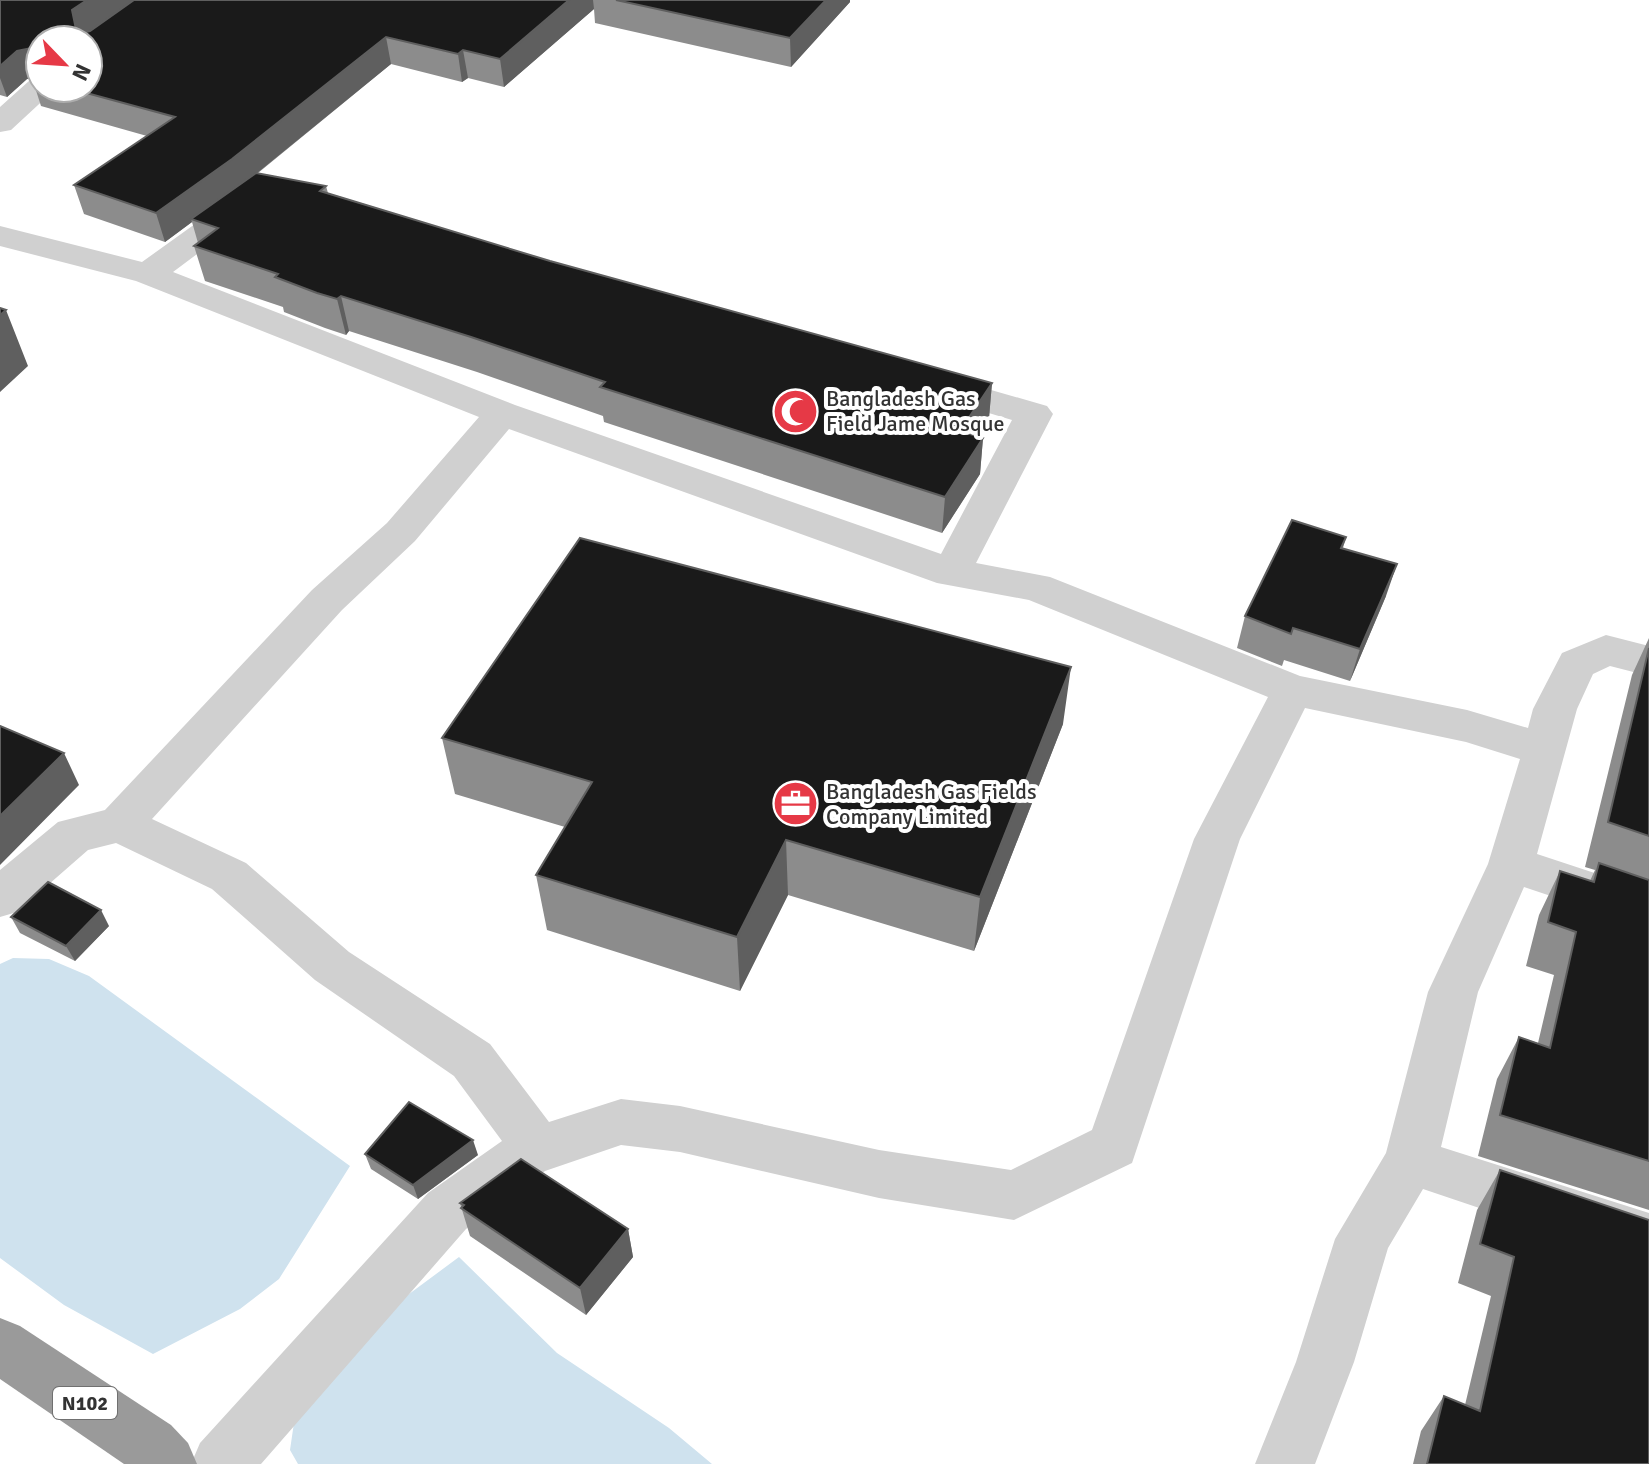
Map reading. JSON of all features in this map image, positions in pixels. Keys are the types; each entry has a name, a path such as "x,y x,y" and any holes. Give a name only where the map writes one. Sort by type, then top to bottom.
{"highway":[{"name":"N102","path":"0,1346 150,1446 167,1464"}],"street":[{"path":"0,123 24,101"},
{"path":"148,274 258,193 273,196"},
{"path":"0,236 148,274 502,413 951,573 1036,587 1293,690 1467,726 1545,750"},
{"path":"900,374 1034,414 951,573"},
{"path":"0,898 74,835 120,824 317,611 401,532 465,461 502,413"},
{"path":"1285,1464 1325,1362 1363,1239 1411,1161 1453,992 1511,864 1555,709 1577,664 1606,650 1649,661"},
{"path":"221,1464 447,1211 538,1149 621,1122 680,1129 879,1174 1014,1195 1113,1146 1217,839 1293,690"},
{"path":"120,824 229,876 332,966 472,1060 538,1149"},
{"path":"1511,864 1649,910"},
{"path":"1411,1161 1649,1239"}],"water":[{"path":"13,958 49,959 89,976 350,1166 279,1279 240,1309 153,1354 64,1305 0,1258 0,964"},
{"path":"459,1257 557,1353 669,1428 712,1464 298,1464 290,1450 296,1409 374,1320"}],"building":[{"path":"0,0 87,0 72,10 75,24 24,24 24,50 17,51 0,66"},
{"path":"134,0 569,0 500,59 463,50 458,54 386,37 232,159 156,213 74,185 175,117 104,98 104,24 100,24"},
{"path":"616,0 826,0 790,38"},
{"path":"256,173 326,186 320,191 550,261 992,383 960,431 983,438 945,497 600,387 605,382 471,337 341,296 337,299 317,293 275,277 278,274 194,246 218,228 191,219"},
{"path":"1292,520 1346,537 1341,548 1397,564 1360,649 1293,628 1291,634 1245,616"},
{"path":"580,538 1071,667 980,897 786,840 737,937 536,875 592,782 442,738"},
{"path":"1649,648 1649,836 1608,822"},
{"path":"0,726 64,753 0,816"},
{"path":"1599,863 1649,880 1649,1161 1500,1115 1519,1037 1550,1048 1576,932 1548,922 1560,871 1594,882"},
{"path":"48,882 101,910 66,946 11,917"},
{"path":"409,1102 473,1140 413,1185 365,1154"},
{"path":"521,1159 628,1229 580,1288 461,1208 464,1205 460,1203"},
{"path":"1500,1170 1649,1220 1649,1464 1427,1464 1444,1396 1480,1411 1514,1257 1480,1244"}],"place":[{"name":"Bangladesh Gas Field Jame Mosque","path":"795,411"},
{"name":"Bangladesh Gas Fields Company Limited","path":"795,804"}]}
